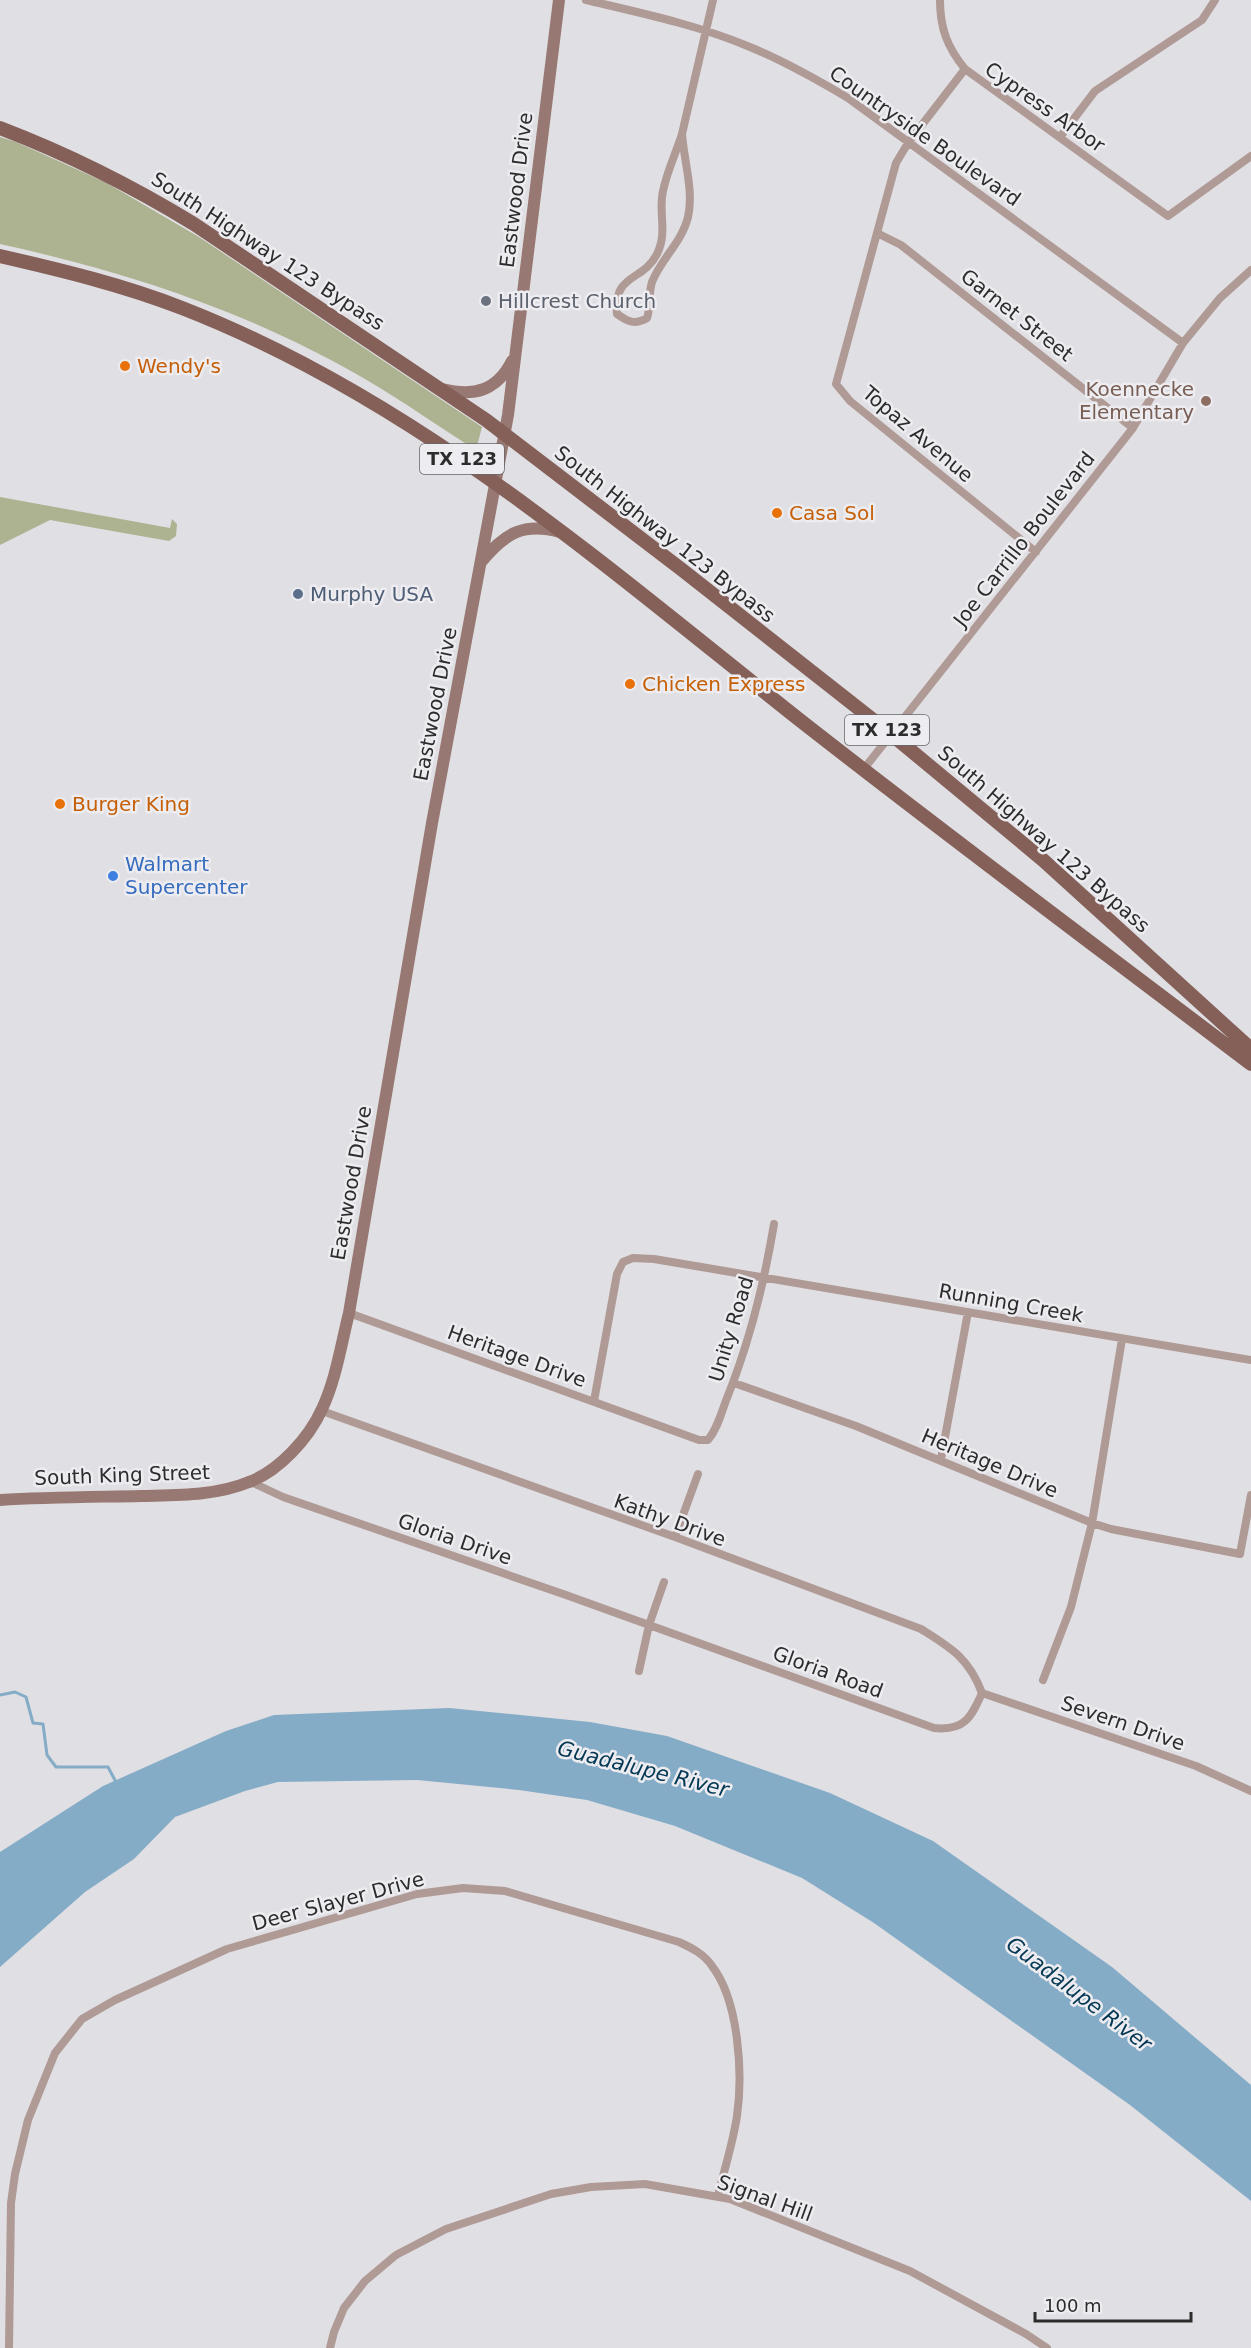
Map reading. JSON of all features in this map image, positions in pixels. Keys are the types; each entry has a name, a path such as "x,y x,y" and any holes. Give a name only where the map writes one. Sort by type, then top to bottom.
{"main road":[{"name":"Eastwood Drive","path":"322,1411 335,1371 349,1313 432,823 505,435 559,0"},
{"name":"South Highway 123 Bypass","path":"0,128 79,161 157,201 441,389 505,435 891,734 1043,860 1251,1048"},
{"name":"TX 123","path":"0,256 139,292 210,319 316,370 367,398 495,483 561,532 863,770 1251,1065"},
{"path":"441,389 467,393 486,389 503,376 516,354"},
{"path":"480,565 499,542 517,531 538,528 561,532"},
{"name":"South King Street","path":"0,1500 186,1494 230,1489 251,1482 283,1460 312,1428 322,1411"}],"street":[{"name":"Countryside Boulevard","path":"586,0 748,46 808,74 848,98 1183,343"},
{"path":"682,134 690,198 688,217 683,233 660,259 620,287 616,302 617,314 627,321 638,323 647,318 651,307 649,296 660,259 664,234 661,209 663,191 682,134 713,0"},
{"name":"Cypress Arbor","path":"940,0 942,30 947,44 965,69 1168,216 1251,156"},
{"path":"1060,137 1095,91 1202,20 1215,0"},
{"name":"Topaz Avenue","path":"965,69 908,143 896,163 836,384 850,401 1036,552"},
{"name":"Garnet Street","path":"877,233 901,245 1133,428"},
{"name":"Joe Carrillo Boulevard","path":"863,770 1133,428 1183,343 1220,298 1251,270"},
{"name":"Unity Road","path":"708,1440 715,1431 734,1383 756,1316 774,1224"},
{"name":"Running Creek","path":"594,1401 617,1274 623,1262 633,1258 654,1259 1251,1360"},
{"path":"941,1459 968,1312"},
{"name":"Heritage Drive","path":"349,1313 699,1440 708,1440"},
{"path":"1044,1680 1071,1607 1092,1523 1122,1339"},
{"name":"Heritage Drive","path":"734,1383 856,1426 1111,1529 1240,1554 1251,1495"},
{"name":"Kathy Drive","path":"322,1411 675,1537 921,1629 964,1660 976,1675 982,1693"},
{"path":"675,1537 698,1474"},
{"name":"Gloria Drive","path":"251,1482 282,1497 649,1625"},
{"path":"639,1671 649,1625 664,1582"},
{"name":"Gloria Road","path":"649,1625 934,1728 949,1729 961,1726 973,1712 982,1693"},
{"name":"Severn Drive","path":"982,1693 1196,1766 1251,1791"},
{"name":"Deer Slayer Drive","path":"9,2348 4,2327 11,2203 15,2174 28,2120 56,2053 82,2019 115,2000 227,1949 417,1894 463,1888 505,1891 679,1942 697,1951 711,1964 720,1978 734,2022 740,2075 736,2118 718,2196"},
{"name":"Signal Hill","path":"330,2348 333,2332 345,2308 365,2281 396,2255 446,2229 551,2194 591,2187 645,2184 730,2199 910,2271 1026,2334 1047,2348"}],"green space":[{"path":"0,137 105,182 199,237 482,427 476,450 365,379 278,334 188,297 142,282 0,244"},
{"path":"0,497 170,528 172,519 177,524 176,536 169,541 50,520 0,545"}],"water":[{"name":"Guadalupe River","path":"449,1708 590,1722 667,1736 830,1793 933,1841 1112,1967 1251,2085 1251,2201 1130,2105 874,1923 802,1878 675,1826 587,1800 519,1790 417,1780 278,1782 245,1791 175,1817 134,1859 85,1892 0,1967 0,1852 103,1786 226,1731 274,1715"}],"waterway":[{"path":"0,1695 15,1692 26,1697 33,1723 43,1724 47,1755 56,1767 108,1767 117,1784"}],"place":[{"name":"Hillcrest Church","path":"486,301"},
{"name":"Wendy's","path":"125,366"},
{"name":"Koennecke Elementary","path":"1206,401"},
{"name":"Casa Sol","path":"777,513"},
{"name":"Murphy USA","path":"298,594"},
{"name":"Chicken Express","path":"630,684"},
{"name":"Burger King","path":"60,804"},
{"name":"Walmart Supercenter","path":"113,876"}]}
